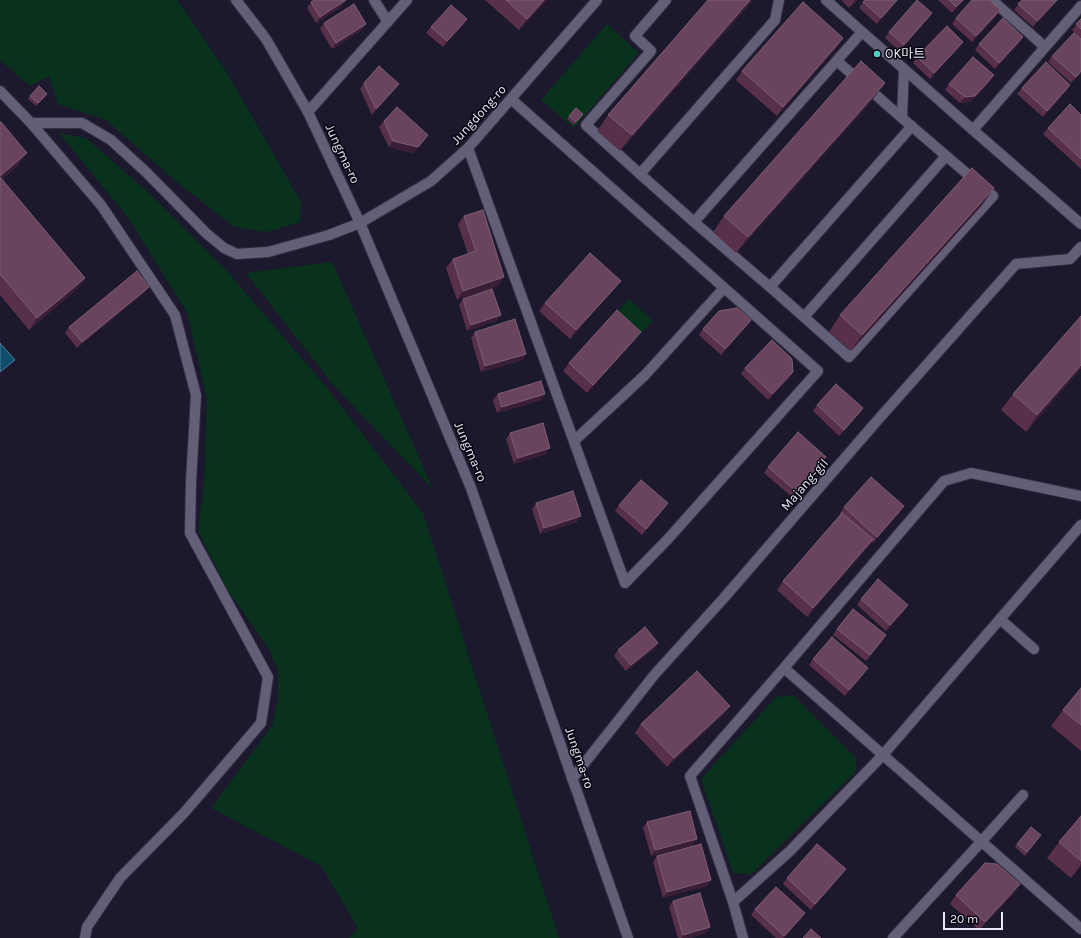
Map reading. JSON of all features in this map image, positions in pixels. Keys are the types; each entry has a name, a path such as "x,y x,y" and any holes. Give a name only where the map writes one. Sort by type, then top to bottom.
{"street":[{"name":"Jungma-ro","path":"236,0 266,39 308,112 360,223 471,488 628,938"},
{"path":"374,0 388,22"},
{"path":"308,112 407,0"},
{"name":"Jungdong-ro","path":"31,123 82,123 111,140 146,172 206,233 224,248 237,254 268,252 360,223 431,180 468,148 597,0"},
{"path":"666,0 635,36 651,51 586,125 694,222 849,357 993,196 837,61"},
{"path":"640,174 775,20 779,0"},
{"path":"826,0 1081,224"},
{"path":"992,0 1044,47"},
{"path":"973,130 1081,6"},
{"path":"694,222 862,32"},
{"path":"902,118 904,69"},
{"path":"0,91 31,123 101,205 175,315 196,395 190,482 190,533 268,678 261,723 184,813 120,878 87,927 85,938"},
{"path":"468,148 625,583 667,540 818,371 511,99"},
{"path":"770,287 912,126"},
{"path":"804,317 946,156"},
{"name":"Majang-gil","path":"572,779 655,674 723,599 876,422 1016,264 1070,259 1081,247"},
{"path":"574,442 645,375 724,288"},
{"path":"743,938 733,902 690,776 944,482 971,473 1081,496"},
{"path":"733,902 790,851 882,756 1081,525"},
{"path":"1000,619 1034,649"},
{"path":"784,668 882,756 1081,928"},
{"path":"893,938 1023,795"}],"green space":[{"path":"0,0 177,0 224,68 301,202 300,222 267,232 234,227 177,182 106,120 58,104 49,76 30,86 0,60"},
{"path":"607,24 639,53 574,128 541,100"},
{"path":"59,133 86,138 152,196 227,271 327,388 423,513 559,938 350,938 358,928 321,866 211,808 272,726 278,699 278,671 269,649 227,589 198,531 204,485 207,400 187,312 127,216"},
{"path":"332,262 433,489 334,386 246,273"},
{"path":"629,299 653,321 634,341 610,319"},
{"path":"793,695 856,758 856,771 752,874 733,873 701,779 776,697"}],"water":[{"path":"0,343 15,360 0,372"}],"building":[{"path":"314,0 346,0 320,17 311,2"},
{"path":"506,0 544,0 527,19"},
{"path":"708,0 750,0 632,135 608,115"},
{"path":"865,0 897,0 881,18 863,2"},
{"path":"917,0 932,13 904,45 889,32"},
{"path":"949,0 963,0 956,7"},
{"path":"972,0 990,0 1000,10 976,36 956,18"},
{"path":"1022,0 1057,0 1037,21 1018,4"},
{"path":"803,2 843,38 783,107 742,71"},
{"path":"354,4 366,24 336,43 324,23"},
{"path":"451,5 467,19 447,41 431,27"},
{"path":"1003,18 1023,37 999,63 979,44"},
{"path":"1081,19 1081,29 1076,24"},
{"path":"947,26 963,42 934,73 917,57"},
{"path":"1074,33 1081,39 1081,71 1076,77 1052,56"},
{"path":"973,57 994,75 975,96 965,97 949,84"},
{"path":"861,61 885,83 748,237 724,216"},
{"path":"1046,62 1070,85 1047,111 1022,88"},
{"path":"379,66 399,84 376,109 364,83"},
{"path":"39,86 47,94 38,103 30,96"},
{"path":"1070,104 1081,115 1081,159 1048,128"},
{"path":"397,107 428,135 418,147 393,141 384,121"},
{"path":"576,108 583,114 576,122 569,116"},
{"path":"1,122 27,153 0,176 0,123"},
{"path":"972,168 994,188 862,335 840,315"},
{"path":"0,177 85,278 37,318 0,274"},
{"path":"483,210 504,277 463,291 453,259 476,251 464,216"},
{"path":"590,253 621,281 576,330 545,303"},
{"path":"137,271 149,287 82,342 69,327"},
{"path":"492,289 501,315 471,325 463,299"},
{"path":"737,308 751,320 725,349 703,329 719,311"},
{"path":"617,310 641,332 593,385 569,363"},
{"path":"1081,316 1081,365 1037,415 1013,394"},
{"path":"515,319 526,354 485,366 475,332"},
{"path":"772,340 792,359 793,372 772,394 745,368"},
{"path":"541,381 545,394 502,407 498,394"},
{"path":"836,384 863,408 844,430 817,405"},
{"path":"543,423 550,448 518,458 510,433"},
{"path":"798,432 826,457 796,491 768,467"},
{"path":"871,477 904,506 877,537 844,507"},
{"path":"641,480 668,503 646,529 619,505"},
{"path":"573,491 581,516 544,528 536,503"},
{"path":"842,513 873,539 813,608 783,581"},
{"path":"878,579 908,605 890,625 861,599"},
{"path":"853,609 886,635 870,655 837,629"},
{"path":"645,627 658,643 631,665 618,650"},
{"path":"832,637 868,668 849,690 813,659"},
{"path":"697,671 730,706 674,758 641,724"},
{"path":"1081,688 1081,725 1063,710"},
{"path":"690,811 697,839 655,850 647,822"},
{"path":"1081,816 1081,861 1059,842"},
{"path":"1031,827 1041,835 1027,852 1017,844"},
{"path":"701,844 711,880 667,892 657,856"},
{"path":"817,844 846,869 815,904 787,878"},
{"path":"985,863 997,864 1020,884 985,922 956,895"},
{"path":"776,887 805,913 784,936 755,909"},
{"path":"700,893 710,927 683,935 673,901"},
{"path":"811,929 821,938 803,938"}],"place":[{"name":"OK마트","path":"877,54"}]}
